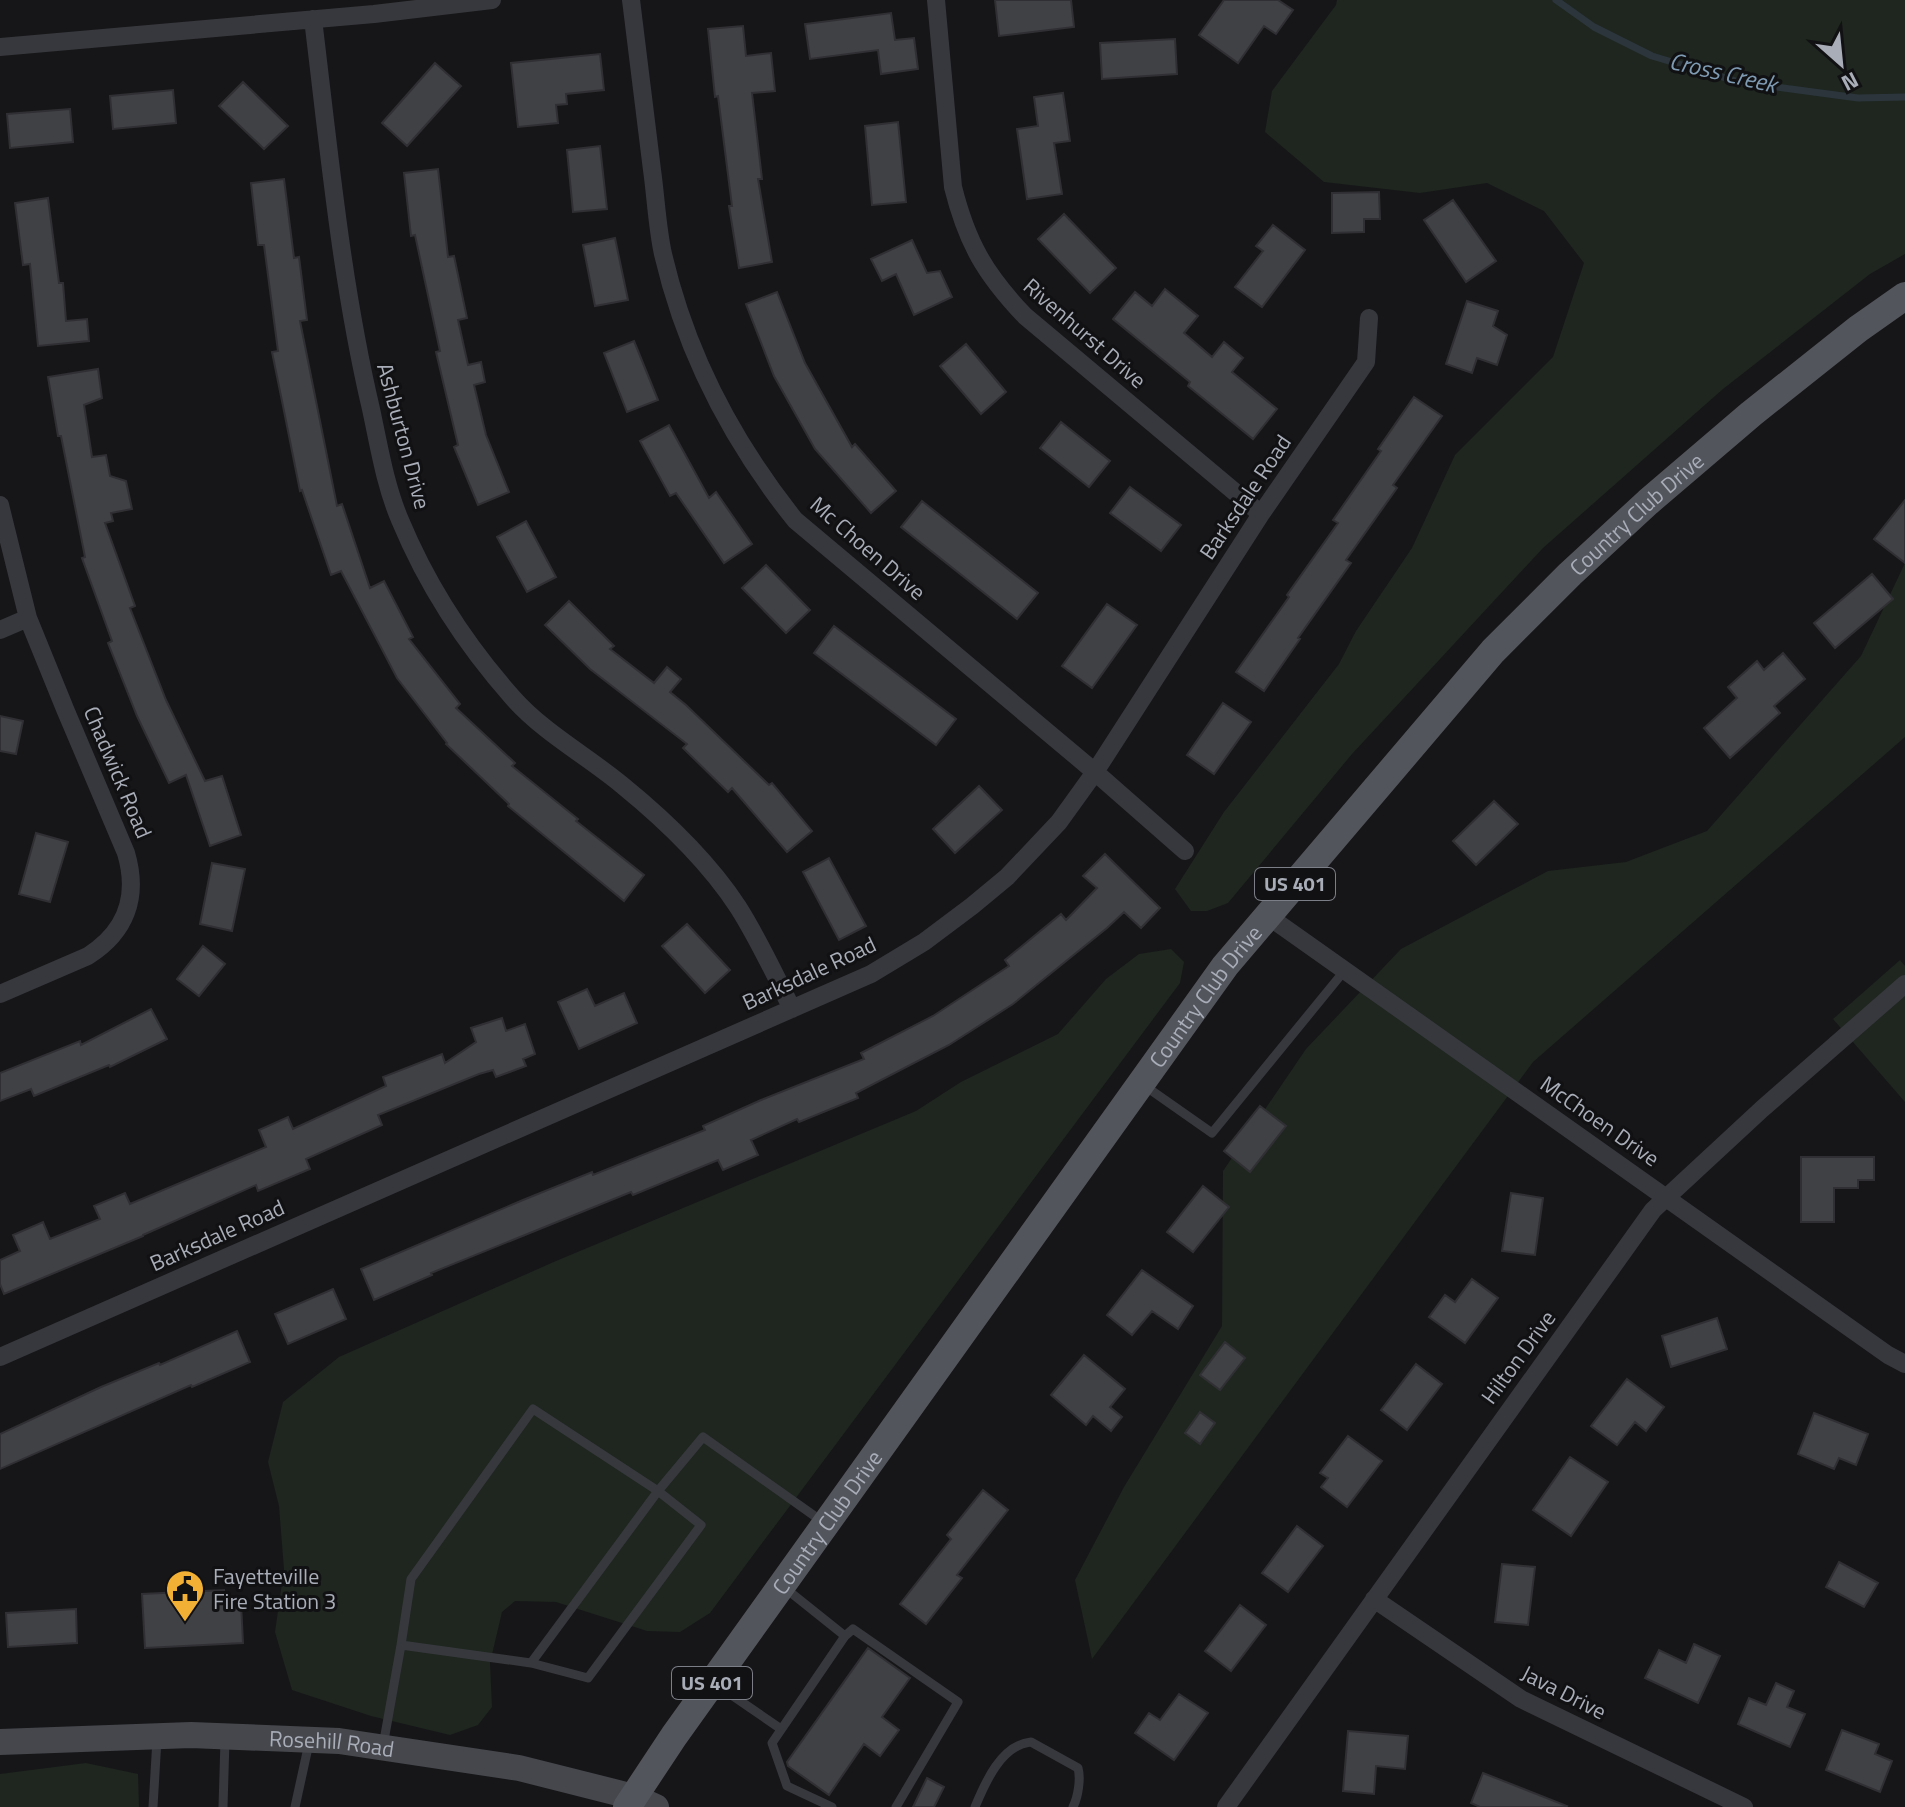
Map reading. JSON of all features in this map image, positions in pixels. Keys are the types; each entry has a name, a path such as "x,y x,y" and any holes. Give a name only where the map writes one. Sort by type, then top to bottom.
{"main road":[{"name":"Country Club Drive","path":"639,1804 713,1682 1225,966 1493,651 1570,574 1751,414 1905,296"},
{"name":"Rosehill Road","path":"0,1742 157,1736 339,1741 519,1768 639,1804"}],"street":[{"path":"0,47 374,14 492,0"},
{"name":"Mc Choen Drive","path":"631,0 662,252 678,310 700,366 742,446 795,520 1185,851"},
{"name":"Rivenhurst Drive","path":"936,0 953,187 966,230 986,271 1025,316 1261,514"},
{"name":"Ashburton Drive","path":"313,19 347,296 357,352 388,483 415,553 460,632 516,702 654,811 709,869 737,905 760,943 792,1009"},
{"name":"Barksdale Road","path":"0,1357 871,974 924,942 972,906 1007,877 1059,822 1095,772 1261,514 1366,362 1369,318"},
{"name":"Chadwick Road","path":"0,505 28,618 126,853 132,882 131,897 120,925 100,948 0,994"},
{"path":"0,630 28,618"},
{"name":"McChoen Drive","path":"1268,916 1888,1355 1905,1364"},
{"name":"Hilton Drive","path":"1226,1807 1653,1210 1762,1109 1905,984"},
{"name":"Java Drive","path":"1374,1599 1521,1699 1744,1807"}],"lane":[{"path":"1141,1084 1212,1133 1345,970"},
{"path":"382,1747 411,1579 533,1409 658,1491 701,1525 588,1678 531,1663 401,1645"},
{"path":"531,1663 580,1598 600,1579 632,1536 658,1491 703,1437 826,1524"},
{"path":"661,1556 673,1564"},
{"path":"644,1579 655,1587"},
{"path":"782,1586 845,1636"},
{"path":"580,1598 590,1604"},
{"path":"631,1599 641,1606"},
{"path":"562,1622 571,1628"},
{"path":"615,1622 624,1628"},
{"path":"832,1807 787,1786 772,1743 845,1636 853,1629 958,1702 896,1807"},
{"path":"598,1645 608,1651"},
{"path":"713,1682 781,1729"},
{"path":"153,1807 157,1736"},
{"path":"223,1807 225,1736"},
{"path":"304,1807 295,1807 310,1740"},
{"path":"975,1807 983,1788 1004,1756 1023,1743 1031,1742 1078,1768 1080,1775 1073,1807"}],"shaded area":[{"path":"1337,0 1905,0 1905,254 1870,274 1723,389 1543,548 1352,754 1228,903 1207,911 1191,911 1175,889 1224,812 1339,664 1356,631 1412,548 1455,455 1553,357 1584,263 1544,211 1487,183 1420,193 1324,182 1265,132 1272,91"},
{"path":"1905,563 1905,737 1533,1062 1092,1659 1075,1580 1124,1487 1222,1326 1223,1171 1306,1049 1401,949 1548,871 1626,862 1707,831 1861,656"},
{"path":"1171,949 1184,962 1180,983 710,1613 680,1632 647,1631 556,1602 515,1601 502,1612 490,1663 492,1707 478,1725 450,1735 371,1716 292,1690 275,1632 284,1569 279,1506 268,1462 283,1402 339,1357 556,1261 916,1111 961,1082 1058,1034 1106,979 1139,954"},
{"path":"1900,960 1905,966 1905,1102 1833,1019"},
{"path":"86,1763 138,1774 139,1807 0,1807 0,1774"}],"building":[{"path":"995,0 1071,0 1074,27 999,36"},
{"path":"1224,0 1278,0 1293,10 1276,34 1264,26 1238,63 1199,35"},
{"path":"891,13 895,40 914,38 918,69 881,74 878,50 810,59 805,24"},
{"path":"743,26 746,56 771,53 775,91 752,93 762,179 758,179 772,262 739,268 708,29"},
{"path":"1175,39 1177,74 1102,79 1100,43"},
{"path":"600,54 604,90 566,94 567,104 556,105 558,123 518,127 511,63"},
{"path":"435,63 461,86 407,146 382,123"},
{"path":"243,82 288,126 264,149 219,106"},
{"path":"173,90 176,123 113,129 110,96"},
{"path":"1063,93 1070,141 1054,143 1062,194 1027,199 1017,129 1038,126 1034,97"},
{"path":"70,109 73,142 10,148 7,114"},
{"path":"898,122 906,202 872,205 865,126"},
{"path":"600,146 607,209 573,212 567,150"},
{"path":"438,169 448,257 454,256 467,318 458,320 468,365 481,362 485,382 474,385 486,435 509,492 478,505 454,447 458,445 436,352 440,351 415,235 411,236 404,173"},
{"path":"284,179 294,258 299,257 307,320 300,321 337,506 342,504 370,588 384,581 413,637 409,639 460,704 456,708 515,763 512,766 644,875 624,901 508,806 446,744 397,678 341,571 331,575 300,491 272,352 278,351 264,245 258,245 251,183"},
{"path":"1379,192 1380,219 1364,219 1364,232 1332,233 1332,193"},
{"path":"48,198 59,283 63,283 66,321 87,319 89,341 38,346 30,264 23,265 15,203"},
{"path":"1453,200 1496,261 1466,282 1424,220"},
{"path":"1064,214 1116,268 1090,293 1038,239"},
{"path":"1273,225 1305,250 1262,307 1235,287 1263,251 1256,246"},
{"path":"615,238 628,300 595,306 583,245"},
{"path":"912,240 927,273 940,271 952,297 914,315 896,274 882,281 871,259"},
{"path":"1165,289 1198,316 1184,333 1212,357 1224,342 1243,358 1232,372 1277,409 1253,439 1113,319 1135,292 1152,306"},
{"path":"777,292 805,363 852,447 855,444 896,491 871,513 815,449 774,376 746,304"},
{"path":"1467,301 1498,311 1493,326 1507,335 1497,365 1477,358 1472,373 1446,364"},
{"path":"634,341 658,400 627,412 604,353"},
{"path":"966,344 1006,392 981,414 940,366"},
{"path":"98,369 102,398 84,405 92,457 106,455 110,476 126,481 132,509 111,513 113,521 105,523 135,606 130,608 166,700 205,781 222,776 241,835 210,846 186,775 169,783 137,716 108,643 112,641 82,558 85,557 48,377"},
{"path":"1414,397 1442,416 1393,485 1397,488 1346,560 1351,563 1264,691 1236,672 1338,523 1333,520"},
{"path":"1061,422 1110,461 1089,487 1040,448"},
{"path":"669,425 709,498 716,492 752,544 724,563 676,493 670,496 640,441"},
{"path":"1130,487 1181,525 1161,551 1110,513"},
{"path":"1905,500 1905,563 1874,539"},
{"path":"922,501 1038,593 1017,619 901,527"},
{"path":"526,521 556,577 527,592 497,537"},
{"path":"766,565 810,610 786,633 742,588"},
{"path":"1872,574 1893,599 1835,648 1814,623"},
{"path":"569,601 614,646 610,649 654,683 667,667 681,679 670,692 769,785 772,783 812,831 787,852 732,788 728,792 683,748 687,744 590,669 545,625"},
{"path":"1107,604 1137,625 1092,688 1062,666"},
{"path":"834,626 956,719 936,745 814,653"},
{"path":"1783,653 1805,679 1774,706 1780,713 1730,758 1704,728 1737,698 1728,687 1757,661 1764,670"},
{"path":"1223,703 1251,722 1214,774 1187,755"},
{"path":"0,716 23,721 16,754 0,751"},
{"path":"979,786 1002,810 955,853 933,829"},
{"path":"1494,801 1518,824 1476,865 1453,841"},
{"path":"36,833 68,842 50,902 19,894"},
{"path":"1105,854 1160,908 1141,928 1124,912 1013,1004 949,1045 856,1093 858,1098 799,1122 797,1119 751,1140 758,1155 723,1170 718,1160 633,1195 631,1192 431,1273 374,1300 361,1269 592,1172 593,1175 705,1130 703,1126 761,1100 864,1059 861,1053 933,1016 1009,966 1005,960 1061,914 1066,920 1097,888 1083,876"},
{"path":"829,858 866,926 839,940 803,872"},
{"path":"212,863 245,869 232,931 200,924"},
{"path":"687,924 730,970 705,993 662,946"},
{"path":"203,946 225,964 199,996 177,979"},
{"path":"587,989 595,1006 624,993 637,1023 579,1049 558,1002"},
{"path":"151,1009 167,1039 110,1067 34,1096 31,1089 0,1101 0,1073 80,1041 81,1045"},
{"path":"502,1018 506,1031 525,1024 535,1054 523,1059 526,1066 496,1077 493,1070 479,1074 378,1115 382,1125 306,1159 310,1169 258,1191 256,1185 4,1294 0,1284 0,1260 20,1251 13,1235 43,1222 50,1239 100,1219 94,1206 125,1193 130,1204 266,1147 259,1130 288,1117 293,1129 386,1086 383,1077 442,1054 445,1063 476,1042 471,1028"},
{"path":"1260,1106 1286,1126 1250,1172 1224,1151"},
{"path":"1801,1157 1874,1157 1874,1180 1858,1180 1858,1188 1834,1188 1834,1222 1801,1222"},
{"path":"1203,1186 1229,1207 1193,1252 1167,1232"},
{"path":"1511,1193 1543,1198 1535,1255 1502,1251"},
{"path":"1142,1270 1193,1306 1178,1329 1152,1311 1132,1335 1107,1315"},
{"path":"1472,1279 1498,1298 1465,1343 1429,1317 1445,1295 1455,1302"},
{"path":"333,1289 346,1319 288,1344 275,1314"},
{"path":"1717,1318 1727,1349 1671,1367 1662,1336"},
{"path":"237,1331 250,1362 0,1469 0,1434 101,1387"},
{"path":"1225,1342 1245,1358 1220,1390 1200,1375"},
{"path":"1084,1355 1125,1389 1110,1407 1122,1417 1111,1431 1093,1416 1086,1425 1051,1395"},
{"path":"1416,1364 1442,1384 1407,1430 1381,1410"},
{"path":"1627,1379 1664,1407 1646,1431 1635,1422 1617,1445 1591,1426"},
{"path":"1200,1412 1215,1423 1200,1444 1185,1433"},
{"path":"1814,1413 1868,1434 1856,1465 1839,1458 1834,1469 1798,1454"},
{"path":"1348,1436 1382,1461 1347,1507 1321,1487 1328,1478 1320,1473"},
{"path":"1570,1457 1608,1482 1571,1536 1533,1510"},
{"path":"983,1490 1008,1510 957,1575 962,1578 926,1624 900,1604 951,1539 947,1535"},
{"path":"1297,1526 1323,1546 1288,1592 1262,1573"},
{"path":"1839,1562 1878,1583 1864,1607 1826,1587"},
{"path":"1502,1564 1535,1567 1528,1625 1495,1622"},
{"path":"224,1590 224,1604 241,1603 243,1643 145,1648 142,1594"},
{"path":"1240,1605 1266,1625 1231,1671 1205,1651"},
{"path":"76,1609 77,1643 8,1647 6,1613"},
{"path":"1694,1644 1720,1656 1698,1703 1645,1678 1659,1650 1686,1663"},
{"path":"868,1648 910,1678 882,1717 899,1730 880,1756 864,1744 829,1795 788,1766 787,1762"},
{"path":"1776,1683 1794,1691 1787,1707 1805,1714 1790,1747 1738,1724 1749,1698 1766,1705"},
{"path":"1179,1694 1208,1713 1174,1760 1135,1733 1149,1713 1160,1720"},
{"path":"1842,1730 1879,1744 1875,1754 1892,1761 1880,1792 1826,1770"},
{"path":"1348,1731 1408,1736 1405,1769 1376,1766 1374,1794 1343,1791"},
{"path":"1483,1773 1567,1806 1480,1807 1471,1803"},
{"path":"927,1778 944,1787 934,1807 913,1807"}],"waterway":[{"name":"Cross Creek","path":"1556,0 1594,27 1652,56 1739,82 1858,98 1905,97"}],"place":[{"name":"Fayetteville Fire Station 3","path":"185,1623"}]}
